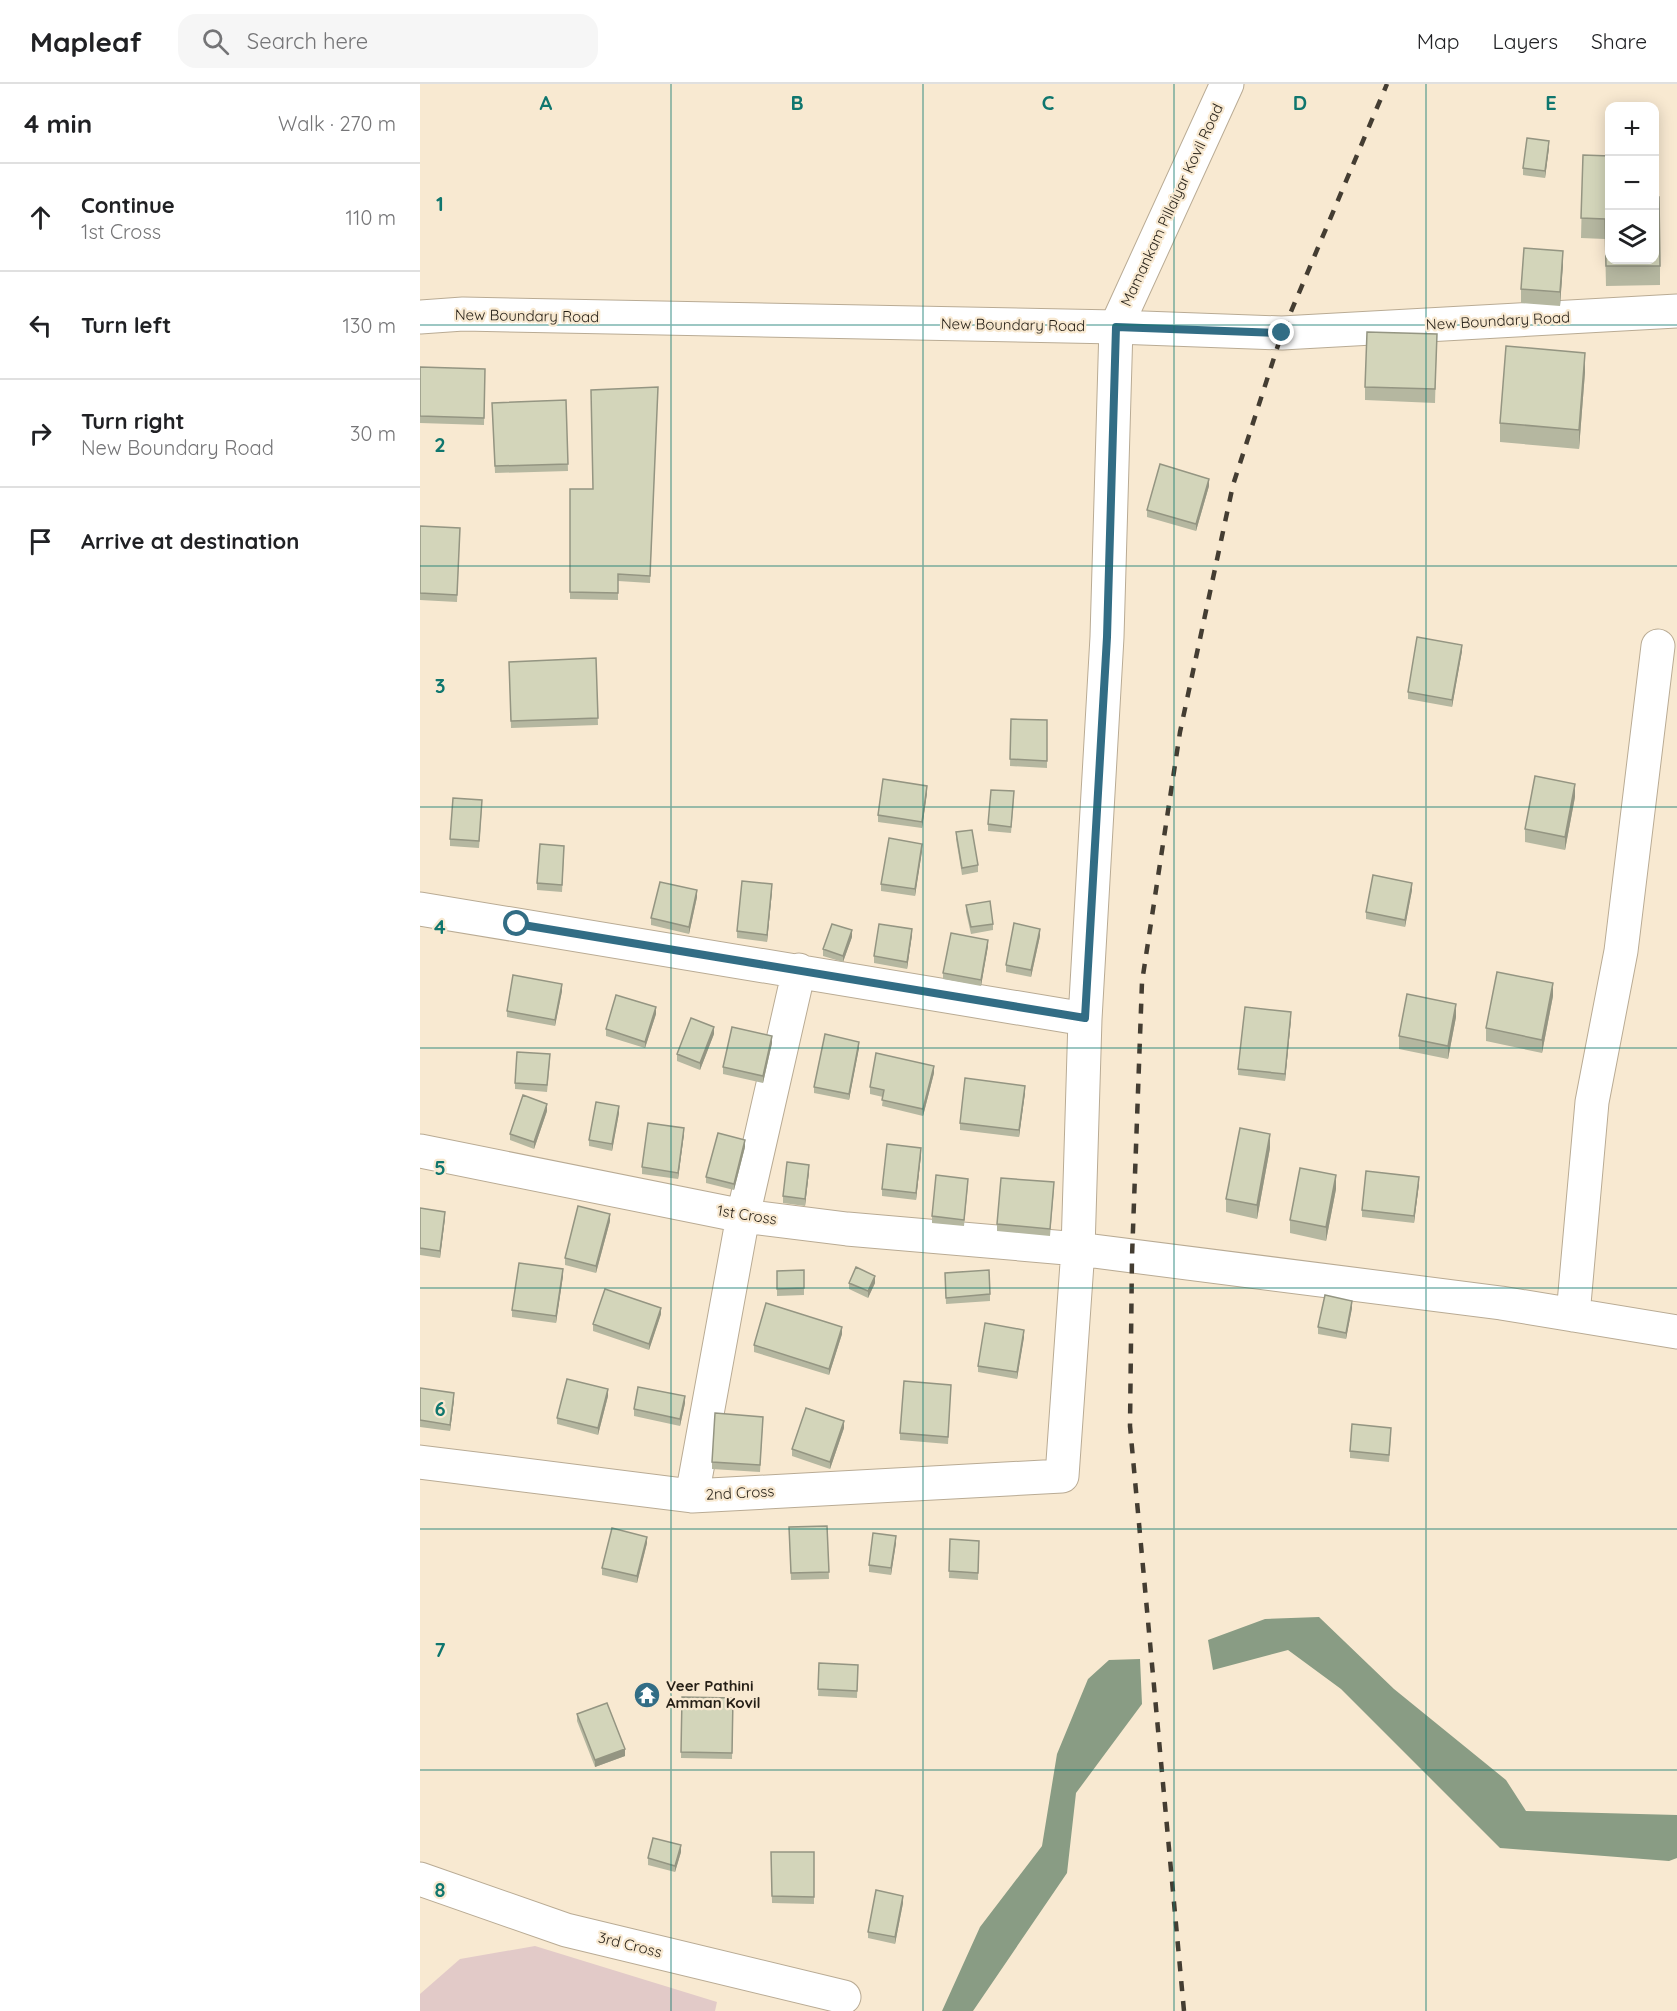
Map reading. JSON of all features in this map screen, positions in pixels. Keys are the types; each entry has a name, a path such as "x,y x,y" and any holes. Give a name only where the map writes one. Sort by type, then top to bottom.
{"street":[{"name":"Mamankam Pillaiyar Kovil Road","path":"1116,327 1227,84"},
{"name":"New Boundary Road","path":"420,317 463,314 1116,327 1282,333 1677,311"},
{"path":"1078,1249 1085,1018 1107,637 1116,327"},
{"path":"1573,1315 1592,1102 1621,951 1658,646"},
{"path":"420,909 1085,1018"},
{"path":"692,1496 743,1216 799,970"},
{"name":"1st Cross","path":"420,1152 743,1216 847,1229 1078,1249 1501,1303 1677,1332"},
{"name":"2nd Cross","path":"420,1462 692,1496 1062,1476 1078,1249"},
{"name":"3rd Cross","path":"420,1879 566,1929 844,1997"}],"shaded area":[{"path":"1319,1617 1394,1689 1506,1780 1526,1811 1677,1815 1677,1858 1669,1861 1500,1848 1341,1689 1288,1650 1213,1670 1208,1640 1265,1619"},
{"path":"1140,1659 1142,1704 1076,1793 1067,1873 973,2011 942,2011 980,1927 1042,1846 1057,1754 1088,1679 1109,1660"},
{"path":"535,1946 717,2002 715,2011 420,2011 420,1994 460,1959"}],"building":[{"path":"1527,138 1549,141 1545,171 1523,168"},
{"path":"1583,155 1605,156 1605,219 1581,218"},
{"path":"1659,197 1660,266 1606,266 1606,264 1659,264"},
{"path":"1524,248 1563,251 1560,292 1521,289"},
{"path":"1367,332 1437,334 1435,389 1365,387"},
{"path":"1506,346 1585,353 1579,430 1500,423"},
{"path":"420,367 485,369 484,418 420,416"},
{"path":"658,387 650,576 618,574 618,593 570,592 570,489 593,489 591,390"},
{"path":"566,400 568,464 495,466 492,403"},
{"path":"1160,464 1209,479 1196,524 1147,510"},
{"path":"420,526 460,528 457,595 420,593"},
{"path":"1417,637 1462,645 1452,700 1408,692"},
{"path":"596,658 598,718 511,721 509,662"},
{"path":"1011,719 1047,720 1047,761 1010,759"},
{"path":"1535,776 1575,784 1565,837 1525,829"},
{"path":"883,779 927,786 922,822 878,815"},
{"path":"991,790 1014,791 1011,827 988,824"},
{"path":"453,798 482,800 479,841 450,839"},
{"path":"972,830 978,865 962,868 956,832"},
{"path":"889,838 922,844 915,889 881,884"},
{"path":"540,844 564,846 562,885 537,883"},
{"path":"1373,875 1412,883 1405,920 1366,912"},
{"path":"742,881 772,884 767,935 737,931"},
{"path":"660,882 697,890 689,927 651,918"},
{"path":"990,901 993,924 971,927 966,905"},
{"path":"1014,923 1040,929 1031,970 1006,965"},
{"path":"832,924 852,930 843,956 823,949"},
{"path":"879,924 912,929 907,962 874,956"},
{"path":"951,933 988,940 981,980 943,973"},
{"path":"1497,972 1553,983 1542,1040 1486,1028"},
{"path":"513,975 562,984 555,1020 507,1011"},
{"path":"1407,994 1456,1004 1448,1046 1399,1036"},
{"path":"616,995 656,1007 645,1042 606,1029"},
{"path":"1245,1007 1291,1012 1285,1074 1238,1069"},
{"path":"691,1018 714,1027 700,1063 677,1054"},
{"path":"732,1027 772,1036 763,1076 723,1067"},
{"path":"825,1034 859,1042 849,1094 814,1087"},
{"path":"517,1052 550,1054 547,1085 515,1083"},
{"path":"876,1053 934,1066 923,1109 882,1100 884,1090 870,1087"},
{"path":"965,1078 1025,1086 1019,1130 960,1123"},
{"path":"523,1095 547,1104 534,1142 510,1134"},
{"path":"596,1102 619,1106 612,1144 589,1140"},
{"path":"648,1123 684,1128 678,1173 642,1167"},
{"path":"1240,1128 1270,1134 1257,1205 1226,1199"},
{"path":"718,1133 745,1140 734,1184 706,1177"},
{"path":"887,1144 921,1148 916,1193 882,1189"},
{"path":"787,1162 809,1165 805,1199 783,1196"},
{"path":"1300,1168 1336,1175 1326,1227 1290,1220"},
{"path":"1366,1171 1419,1177 1414,1216 1362,1210"},
{"path":"936,1175 968,1179 964,1220 932,1216"},
{"path":"1001,1178 1054,1182 1050,1229 997,1224"},
{"path":"578,1206 610,1214 596,1266 565,1258"},
{"path":"420,1208 445,1212 440,1251 420,1248"},
{"path":"519,1263 563,1269 556,1316 512,1310"},
{"path":"856,1267 875,1276 868,1291 849,1283"},
{"path":"804,1270 804,1288 777,1289 777,1271"},
{"path":"989,1270 990,1294 946,1298 945,1273"},
{"path":"605,1289 661,1308 649,1344 593,1324"},
{"path":"1325,1295 1352,1301 1346,1333 1318,1327"},
{"path":"766,1303 842,1327 829,1369 754,1345"},
{"path":"985,1323 1024,1330 1017,1372 978,1366"},
{"path":"567,1379 608,1389 598,1428 557,1418"},
{"path":"904,1381 951,1385 948,1437 900,1433"},
{"path":"638,1387 685,1396 680,1419 634,1409"},
{"path":"420,1388 454,1393 450,1425 420,1420"},
{"path":"806,1408 844,1421 830,1462 792,1449"},
{"path":"715,1413 763,1417 760,1465 712,1462"},
{"path":"1352,1424 1391,1428 1389,1455 1350,1451"},
{"path":"827,1526 829,1572 791,1573 789,1527"},
{"path":"612,1528 647,1537 637,1576 602,1568"},
{"path":"873,1533 896,1536 891,1568 869,1565"},
{"path":"950,1539 979,1541 978,1573 949,1571"},
{"path":"819,1663 858,1665 857,1691 818,1689"},
{"path":"682,1697 733,1698 732,1753 681,1752"},
{"path":"607,1703 625,1749 595,1760 577,1714"},
{"path":"653,1838 681,1845 675,1866 648,1858"},
{"path":"771,1852 814,1852 814,1897 772,1896"},
{"path":"876,1890 903,1896 895,1937 868,1932"}],"railway":[{"path":"1184,2011 1130,1426 1132,1257 1142,982 1180,732 1233,485 1282,333 1387,84"}],"place":[{"name":"Veer Pathini Amman Kovil","path":"647,1695"}],"route":[{"path":"517,924 1085,1018 1107,637 1116,327 1282,333"}]}
